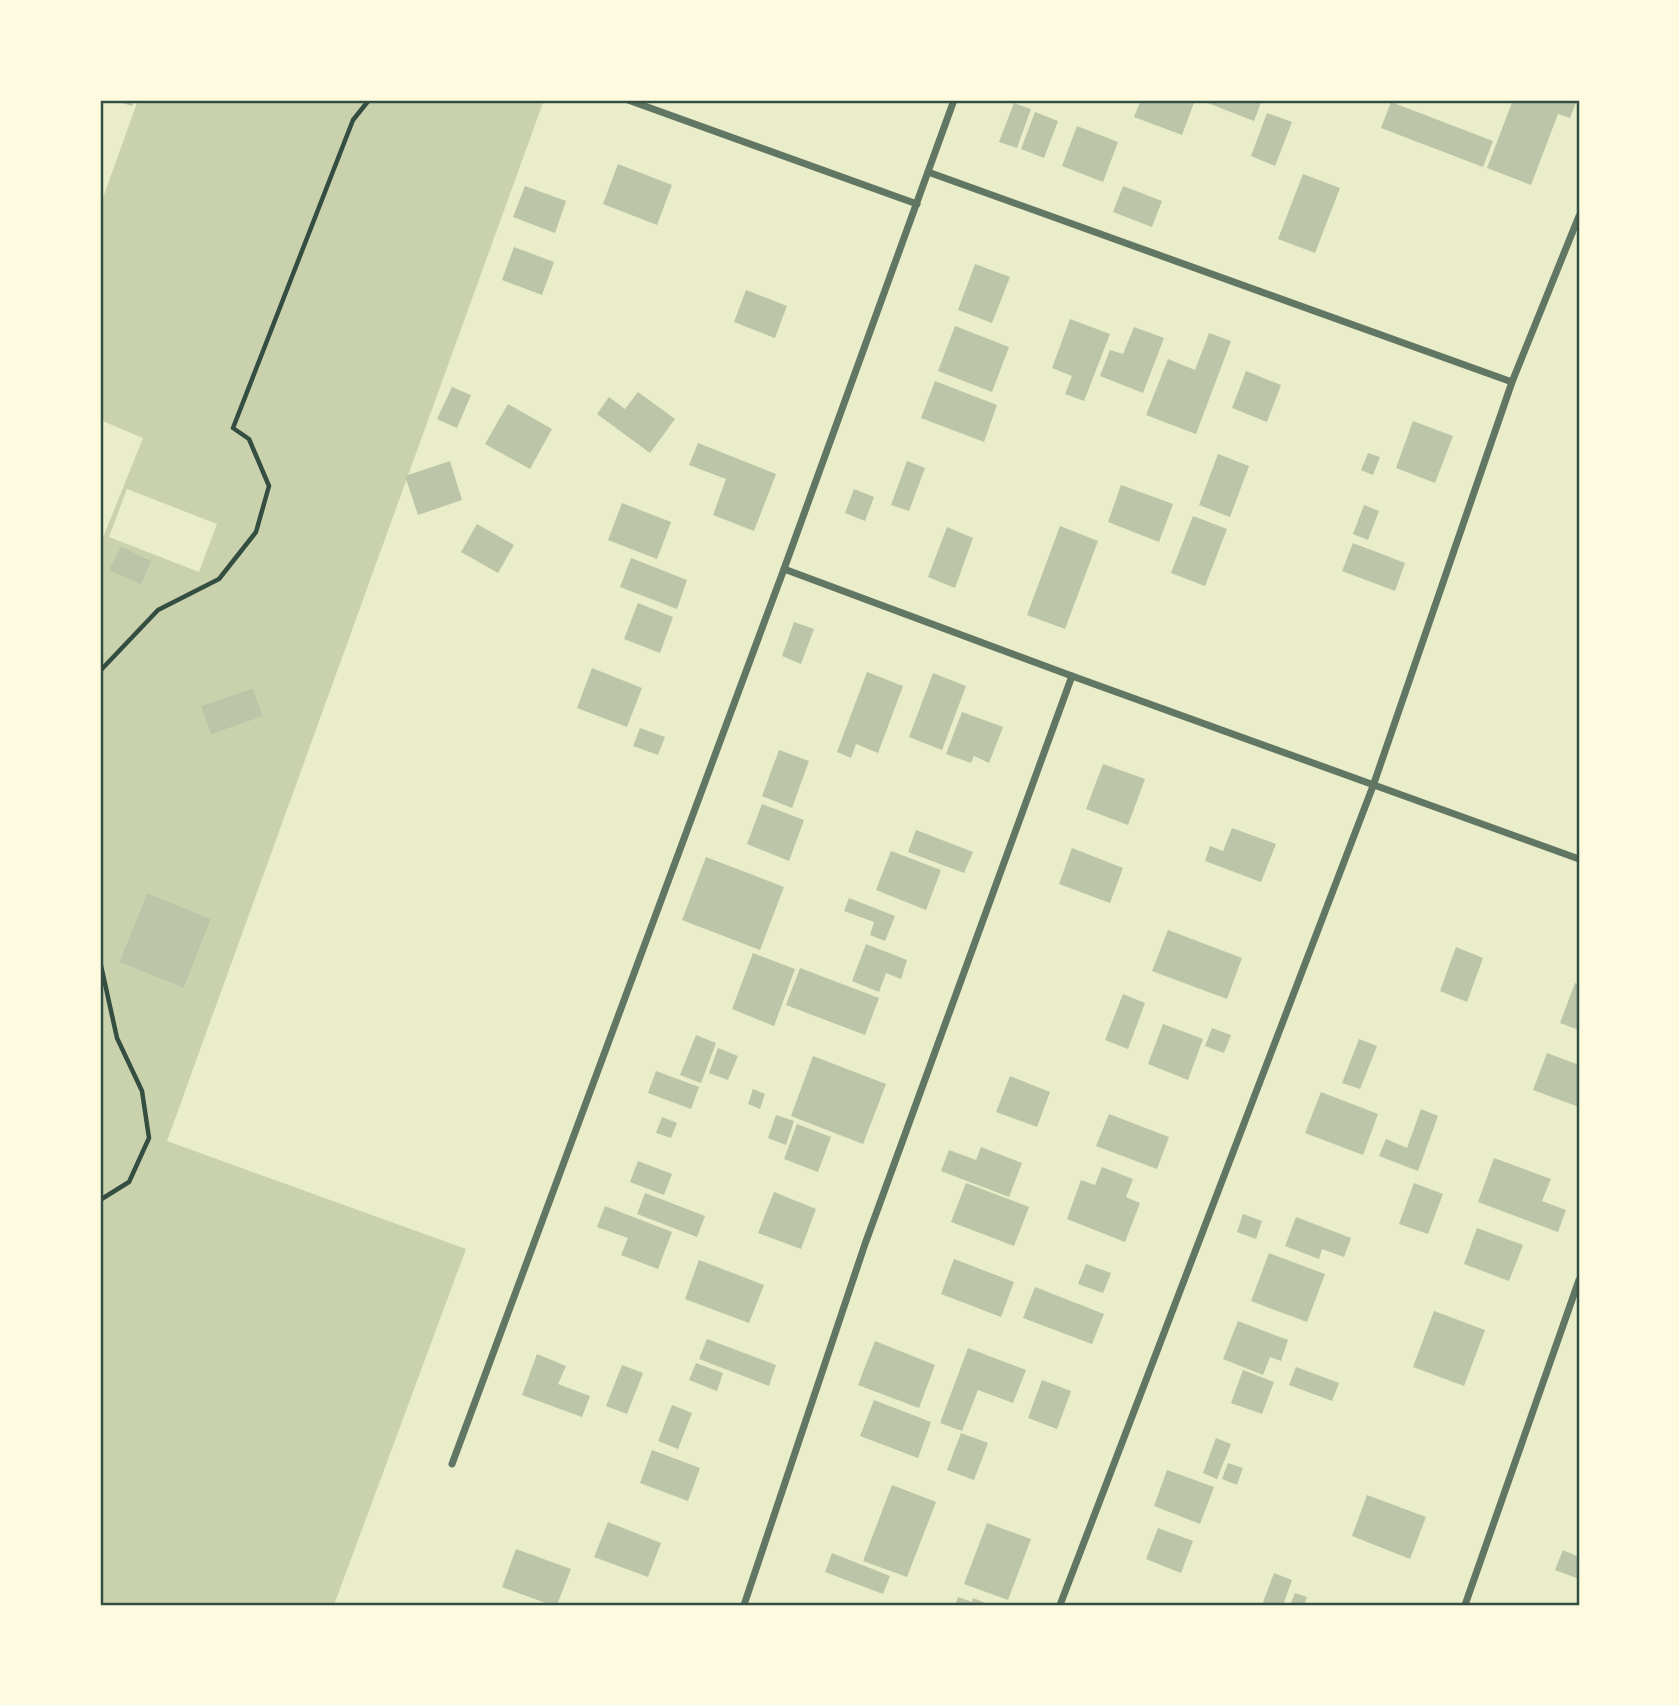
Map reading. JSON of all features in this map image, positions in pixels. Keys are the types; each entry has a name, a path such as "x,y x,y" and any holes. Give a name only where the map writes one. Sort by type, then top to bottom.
{"street":[{"path":"628,100 917,204"},
{"path":"452,1464 784,569 954,100"},
{"path":"928,172 1512,382"},
{"path":"1060,1605 1373,786 1512,382 1579,216"},
{"path":"784,569 1579,859"},
{"path":"744,1605 865,1244 1072,676"},
{"path":"1465,1605 1579,1280"}],"path":[{"path":"100,671 158,610 219,579 256,532 269,486 249,439 233,428 353,120 369,100"},
{"path":"100,961 117,1038 142,1091 149,1138 129,1182 100,1200"}],"green space":[{"path":"138,100 544,100 167,1141 466,1249 334,1605 100,1605 100,545 143,438 100,420 100,206","holes":["127,489 217,524 199,572 109,537","121,546 152,561 141,585 110,570","253,688 263,716 202,706","147,893 211,919 184,988 119,962"]}],"building":[{"path":"113,100 134,100 132,106"},
{"path":"1141,100 1195,100 1182,135 1134,117"},
{"path":"1200,100 1262,100 1254,121"},
{"path":"1513,100 1577,100 1570,118 1558,114 1531,185 1487,168"},
{"path":"1391,102 1493,141 1483,167 1381,128"},
{"path":"1014,103 1031,109 1017,148 999,142"},
{"path":"1035,112 1058,121 1044,158 1021,149"},
{"path":"1267,113 1292,122 1275,166 1251,156"},
{"path":"1077,126 1118,142 1103,182 1062,166"},
{"path":"618,164 672,185 657,225 603,204"},
{"path":"1303,174 1340,188 1315,253 1278,239"},
{"path":"525,186 566,201 555,233 513,217"},
{"path":"1123,186 1162,201 1152,227 1113,212"},
{"path":"514,247 554,262 542,295 502,280"},
{"path":"975,264 1010,277 992,323 958,310"},
{"path":"746,290 787,306 775,338 734,322"},
{"path":"1070,319 1110,334 1084,401 1065,394 1072,376 1052,368"},
{"path":"955,326 1009,347 992,392 938,371"},
{"path":"1134,327 1164,338 1143,393 1100,376 1110,350 1123,354"},
{"path":"1209,333 1231,341 1196,434 1146,415 1168,359 1195,370"},
{"path":"1246,371 1281,385 1267,422 1232,408"},
{"path":"935,381 997,405 984,442 921,418"},
{"path":"452,387 471,395 457,428 437,419"},
{"path":"638,392 675,419 650,453 597,414 609,397 625,409"},
{"path":"508,404 552,429 530,469 485,444"},
{"path":"1413,421 1453,436 1435,483 1396,468"},
{"path":"698,443 776,474 754,531 713,515 726,479 689,465"},
{"path":"1368,453 1380,457 1373,475 1361,470"},
{"path":"1218,454 1249,466 1230,517 1199,505"},
{"path":"450,461 462,500 418,515 405,476"},
{"path":"907,461 925,468 909,511 891,505"},
{"path":"1121,485 1173,504 1159,542 1108,522"},
{"path":"854,489 874,497 865,521 845,513"},
{"path":"622,503 671,522 657,559 608,540"},
{"path":"1364,505 1379,511 1368,540 1353,534"},
{"path":"1193,516 1227,529 1205,586 1171,573"},
{"path":"477,524 514,545 498,573 461,552"},
{"path":"1060,526 1098,541 1065,629 1027,615"},
{"path":"947,527 973,538 955,588 928,577"},
{"path":"1353,543 1405,563 1395,591 1342,571"},
{"path":"121,546 152,561 141,585 109,570"},
{"path":"631,558 687,580 677,609 620,587"},
{"path":"638,603 673,617 660,653 624,639"},
{"path":"794,622 814,629 801,664 782,656"},
{"path":"592,668 642,688 627,727 577,708"},
{"path":"867,672 903,686 878,753 856,744 851,758 837,752"},
{"path":"933,673 966,686 942,750 909,737"},
{"path":"253,688 263,716 211,734 201,706"},
{"path":"962,712 1003,727 989,763 974,756 971,763 946,754"},
{"path":"640,728 665,737 658,755 633,746"},
{"path":"779,750 809,761 792,808 762,796"},
{"path":"1103,764 1145,779 1128,825 1086,809"},
{"path":"762,804 804,820 789,861 747,844"},
{"path":"1232,828 1276,844 1261,882 1205,861 1210,846 1223,851"},
{"path":"916,830 973,852 964,873 908,852"},
{"path":"1072,848 1123,868 1110,903 1059,884"},
{"path":"891,851 941,870 926,910 876,890"},
{"path":"706,857 784,887 760,950 682,920"},
{"path":"147,893 211,919 184,988 119,962"},
{"path":"849,898 895,916 885,941 870,935 874,922 844,911"},
{"path":"1168,930 1242,958 1227,999 1152,971"},
{"path":"866,944 907,960 901,979 886,973 879,992 852,981"},
{"path":"1456,947 1483,958 1467,1002 1440,991"},
{"path":"753,953 795,969 774,1026 732,1009"},
{"path":"800,968 879,998 865,1035 786,1005"},
{"path":"1575,983 1579,985 1579,1030 1560,1023"},
{"path":"1123,994 1145,1003 1128,1049 1105,1040"},
{"path":"1163,1024 1203,1039 1188,1080 1148,1064"},
{"path":"1212,1028 1231,1035 1224,1053 1205,1046"},
{"path":"696,1035 716,1043 701,1083 680,1075"},
{"path":"1359,1039 1377,1046 1360,1089 1342,1083"},
{"path":"718,1048 738,1056 728,1080 709,1073"},
{"path":"1547,1053 1579,1065 1579,1107 1533,1090"},
{"path":"813,1056 886,1084 863,1144 791,1116"},
{"path":"656,1071 699,1087 691,1109 648,1093"},
{"path":"1010,1076 1050,1092 1037,1127 996,1112"},
{"path":"753,1089 765,1094 760,1109 748,1104"},
{"path":"1321,1092 1378,1114 1363,1155 1305,1133"},
{"path":"1421,1109 1438,1116 1418,1171 1379,1156 1386,1139 1407,1148"},
{"path":"1109,1114 1169,1137 1157,1169 1096,1146"},
{"path":"776,1115 794,1121 786,1145 768,1138"},
{"path":"662,1117 677,1123 671,1138 656,1133"},
{"path":"797,1124 831,1137 818,1172 784,1159"},
{"path":"981,1147 1022,1163 1009,1197 941,1171 949,1150 976,1160"},
{"path":"1494,1158 1551,1179 1542,1201 1566,1210 1558,1232 1478,1202"},
{"path":"638,1161 672,1174 664,1195 630,1182"},
{"path":"1102,1167 1133,1179 1126,1197 1140,1203 1125,1242 1067,1219 1081,1180 1095,1185"},
{"path":"966,1183 1029,1207 1014,1246 951,1222"},
{"path":"1414,1183 1443,1194 1428,1234 1399,1224"},
{"path":"774,1192 816,1209 801,1249 758,1233"},
{"path":"645,1193 705,1216 697,1237 637,1214"},
{"path":"605,1206 672,1232 658,1269 621,1255 628,1238 597,1227"},
{"path":"1243,1214 1262,1221 1256,1239 1237,1232"},
{"path":"1296,1217 1351,1238 1344,1257 1322,1249 1319,1259 1285,1246"},
{"path":"1477,1228 1523,1245 1509,1281 1464,1264"},
{"path":"1269,1253 1325,1274 1307,1322 1251,1301"},
{"path":"954,1259 1014,1282 1001,1317 941,1294"},
{"path":"699,1260 764,1285 749,1323 685,1299"},
{"path":"1086,1264 1111,1273 1103,1293 1078,1284"},
{"path":"1035,1287 1104,1314 1092,1344 1023,1318"},
{"path":"1434,1311 1485,1330 1464,1386 1413,1367"},
{"path":"1238,1321 1288,1340 1281,1361 1270,1357 1263,1375 1223,1359"},
{"path":"707,1339 776,1365 769,1386 699,1359"},
{"path":"875,1341 935,1365 919,1408 858,1385"},
{"path":"968,1348 1026,1370 1013,1403 978,1390 962,1431 940,1423"},
{"path":"537,1354 566,1366 558,1384 590,1396 582,1417 522,1395"},
{"path":"696,1363 723,1373 717,1391 689,1380"},
{"path":"622,1365 643,1373 627,1414 606,1406"},
{"path":"1296,1367 1339,1383 1332,1401 1289,1385"},
{"path":"1243,1370 1274,1382 1262,1414 1231,1403"},
{"path":"1042,1380 1071,1391 1057,1429 1028,1418"},
{"path":"874,1400 931,1422 918,1458 860,1436"},
{"path":"672,1405 692,1413 678,1449 658,1441"},
{"path":"961,1433 988,1443 974,1480 947,1470"},
{"path":"1216,1438 1231,1444 1217,1479 1203,1473"},
{"path":"652,1450 700,1468 688,1501 640,1483"},
{"path":"1228,1463 1243,1468 1237,1485 1222,1479"},
{"path":"1167,1470 1214,1487 1200,1524 1154,1506"},
{"path":"892,1485 936,1502 907,1577 863,1561"},
{"path":"1367,1495 1426,1517 1410,1559 1352,1536"},
{"path":"608,1522 661,1543 648,1577 594,1557"},
{"path":"987,1523 1031,1539 1008,1600 964,1584"},
{"path":"1158,1528 1193,1541 1181,1573 1146,1559"},
{"path":"516,1549 571,1569 557,1605 502,1587"},
{"path":"1563,1550 1579,1557 1579,1579 1555,1570"},
{"path":"832,1553 890,1576 883,1594 825,1572"},
{"path":"1274,1573 1292,1580 1283,1605 1262,1605"},
{"path":"1295,1593 1307,1597 1304,1605 1290,1605"},
{"path":"958,1597 972,1602 973,1598 991,1605 955,1605"}]}
